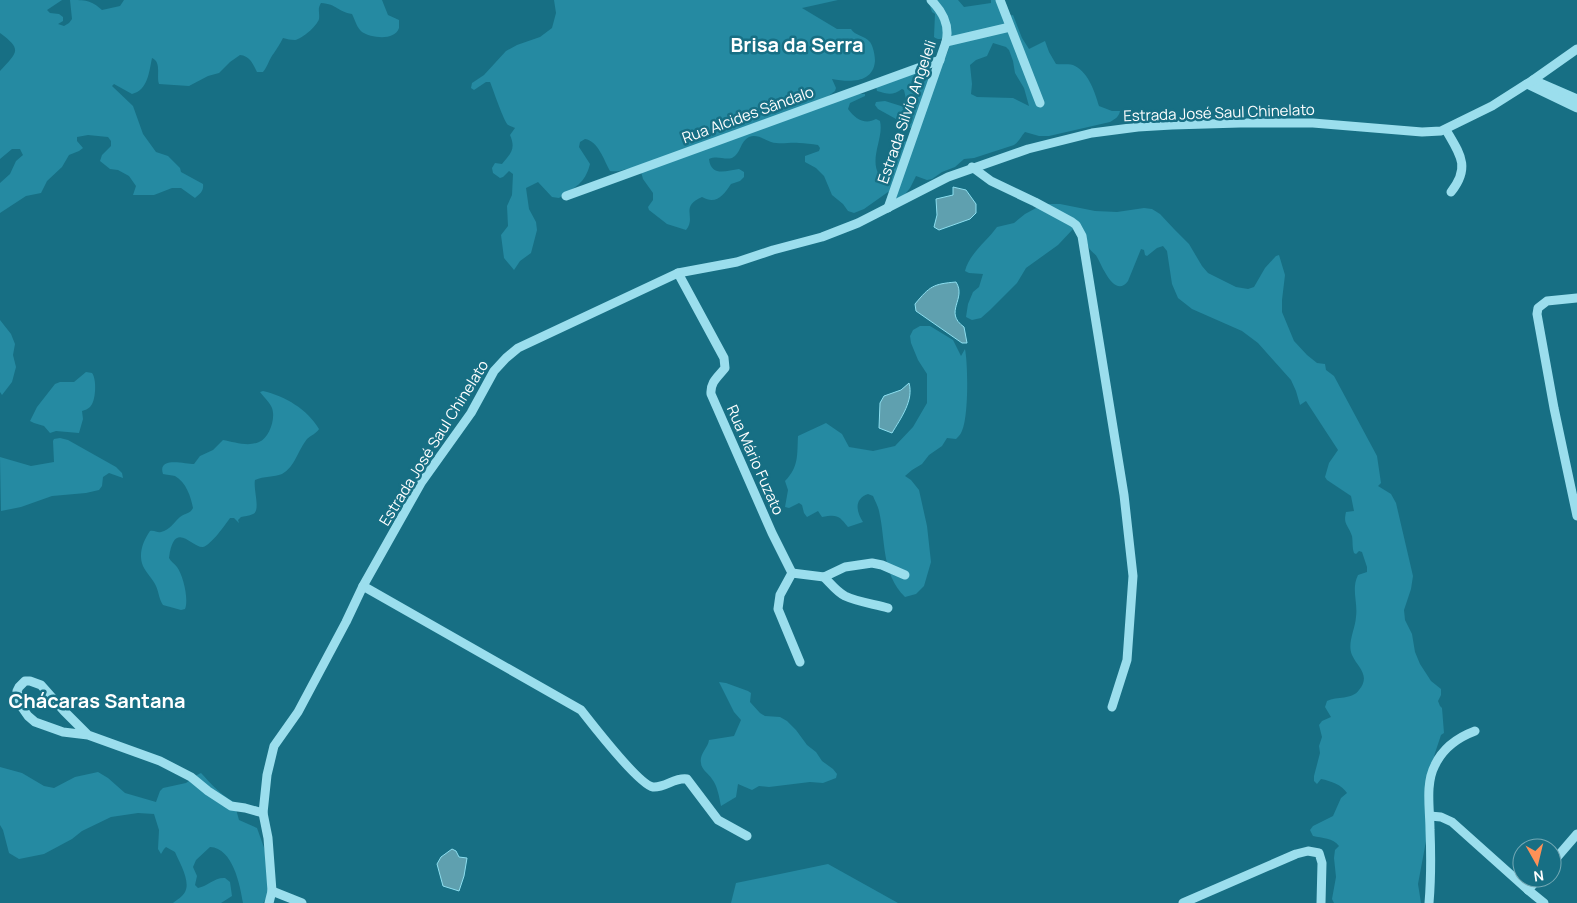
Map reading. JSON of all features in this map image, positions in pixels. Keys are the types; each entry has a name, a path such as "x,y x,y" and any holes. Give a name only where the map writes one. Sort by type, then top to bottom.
{"street":[{"name":"Estrada Silvio Angeleli","path":"888,208 948,33 944,16 931,0"},
{"path":"1000,0 1040,103"},
{"path":"946,42 1010,27"},
{"name":"Estrada José Saul Chinelato","path":"269,903 272,892 268,838 263,813 266,775 274,746 298,712 346,622 362,586 421,484 471,413 494,371 518,348 678,273 738,262 773,250 822,237 858,223 948,177 972,167 1028,149 1092,133 1138,127 1240,123 1304,123 1422,132 1446,130 1492,106 1530,82 1577,48"},
{"name":"Rua Alcides Sândalo","path":"566,196 940,60"},
{"path":"1530,82 1577,99"},
{"path":"1530,82 1577,108"},
{"path":"1446,130 1463,165 1457,185 1450,192"},
{"path":"972,167 991,181 1036,202 1072,222 1080,230 1082,236 1124,495 1134,576 1127,660 1112,706"},
{"name":"Rua Mário Fuzato","path":"678,273 724,358 725,368 711,385 711,394 792,574"},
{"path":"1577,298 1547,301 1538,308 1537,314 1554,408 1577,516"},
{"path":"800,662 778,609 780,595 792,574 824,577 845,567 872,564 905,575"},
{"path":"824,577 844,596 888,608"},
{"path":"362,586 581,710 604,739 638,777 649,786 657,787 678,779 687,779 718,820 747,836"},
{"path":"88,734 64,712 41,684 30,681 19,686 17,691 21,706 35,722 63,732 88,734 160,761 180,771 231,806 263,813"},
{"path":"1429,903 1431,858 1429,786 1434,765 1445,750 1461,736 1475,731"},
{"path":"1430,816 1441,817 1452,822 1544,903"},
{"path":"1562,851 1577,834"},
{"path":"1183,903 1296,854 1308,851 1319,853 1322,863 1321,903"},
{"path":"272,892 302,903"}],"shaded area":[{"path":"0,0 62,0 47,10 50,13 59,14 63,17 63,21 58,24 64,26 72,19 70,0 88,1 102,10 120,6 124,0 382,0 388,15 399,20 399,28 397,32 388,37 371,36 360,30 352,14 321,3 319,19 315,25 298,39 283,38 263,72 257,72 249,59 240,55 219,73 208,76 189,86 159,84 158,66 152,58 145,85 137,92 132,94 114,84 112,86 133,106 143,134 156,152 168,156 180,168 181,172 203,184 200,194 195,198 181,188 172,188 154,195 133,195 136,186 129,176 118,170 110,169 100,161 102,155 111,146 111,141 108,137 88,135 77,137 77,141 83,148 69,155 62,167 47,181 41,193 26,196 0,213 0,183 10,174 16,161 23,155 20,149 12,149 0,159 0,71 14,55 15,47 0,33"},
{"path":"554,0 838,0 802,8 837,29 851,29 868,40 873,48 875,61 870,74 865,78 853,81 832,79 836,88 835,91 818,104 856,94 865,94 865,96 850,103 848,109 860,120 872,121 876,119 880,121 881,128 876,155 876,168 879,175 894,148 901,143 915,139 919,125 905,128 896,119 878,109 875,105 876,102 885,101 901,106 906,99 904,90 887,94 877,91 876,87 916,70 924,73 926,76 930,91 948,51 952,36 950,33 940,39 934,37 935,14 932,12 928,0 958,0 964,7 991,3 991,0 998,0 1008,16 1013,15 1022,38 1029,49 1045,41 1056,64 1073,65 1084,73 1096,95 1099,106 1112,111 1120,111 1118,116 1110,122 1049,136 1039,136 1025,132 1014,145 974,158 964,159 955,167 942,172 932,179 927,180 916,176 910,188 896,206 891,192 888,192 864,209 854,213 848,211 832,195 824,176 816,168 805,162 805,156 819,151 818,145 778,143 752,136 744,141 737,154 732,158 715,157 709,159 710,165 716,171 739,169 744,172 744,177 740,181 731,184 715,200 702,197 695,201 690,208 690,221 686,230 667,224 649,210 648,207 653,200 653,193 643,179 640,168 610,171 594,143 585,139 580,142 579,147 590,164 582,181 575,188 559,198 552,197 538,182 526,188 529,209 536,222 537,230 531,253 520,261 514,270 504,258 501,235 508,226 507,206 512,195 513,174 509,171 500,178 493,173 492,168 495,163 502,164 510,154 513,144 510,135 515,128 506,123 490,82 486,82 474,90 471,88 472,83 484,75 506,51 540,37 552,28 556,13","holes":["993,43 1006,47 1013,61 1015,73 1024,88 1029,106 1013,98 977,97 971,94 970,65 976,60 987,56"]},
{"path":"953,187 966,190 976,204 976,213 970,219 939,230 934,227 937,215 936,199 953,195"},
{"path":"1047,204 1060,204 1095,211 1117,212 1144,208 1152,209 1160,214 1189,244 1208,273 1236,287 1248,289 1254,287 1265,268 1279,255 1285,275 1282,312 1294,341 1317,363 1325,364 1326,370 1334,376 1377,456 1381,483 1378,486 1391,494 1396,503 1413,576 1404,610 1405,620 1412,634 1415,652 1420,664 1431,681 1441,689 1438,701 1442,708 1444,733 1441,735 1432,766 1432,809 1418,884 1421,903 1334,903 1332,899 1336,877 1334,858 1335,850 1339,846 1331,840 1313,836 1310,830 1313,826 1333,816 1341,798 1347,793 1332,782 1321,779 1317,784 1314,781 1322,737 1319,725 1322,721 1331,717 1325,707 1327,701 1348,697 1356,693 1364,680 1364,676 1352,655 1350,646 1356,617 1356,580 1358,575 1367,572 1367,567 1362,552 1354,553 1352,536 1346,522 1346,512 1354,511 1351,496 1325,477 1329,463 1338,450 1306,401 1300,405 1291,380 1258,343 1242,331 1192,309 1178,298 1172,284 1167,251 1163,246 1147,256 1144,250 1141,249 1128,281 1123,286 1118,286 1110,279 1090,249 1082,228 1080,226 1074,228 1058,245 1026,268 1017,283 981,318 972,320 966,317 968,304 973,292 979,287 983,274 965,271 974,253 997,227 1014,223 1025,214"},
{"path":"956,282 959,294 955,316 964,327 967,343 962,343 916,311 915,304 932,287"},
{"path":"0,320 11,334 15,344 13,355 16,367 12,382 2,395 0,392"},
{"path":"920,326 930,326 953,340 961,356 965,349 967,405 964,426 959,436 956,439 947,438 942,446 905,476 919,490 927,526 931,562 924,586 916,594 905,597 897,588 888,567 879,511 873,496 868,494 863,496 858,502 859,514 863,522 848,527 838,517 822,517 818,511 807,517 802,505 799,503 789,508 785,507 788,490 785,481 795,466 798,436 826,423 842,434 849,447 873,451 895,446 913,427 927,403 927,374 918,360 910,336 913,330"},
{"path":"86,372 92,373 94,376 95,396 90,407 82,411 83,419 79,433 56,431 50,433 44,426 30,421 37,407 55,384 74,382"},
{"path":"909,383 910,396 908,402 903,415 892,433 879,428 880,403 884,396 901,390"},
{"path":"263,391 295,404 308,415 319,429 307,439 286,471 279,475 255,480 257,504 253,514 241,517 238,520 239,523 234,518 230,518 214,539 203,547 184,538 179,537 175,540 171,546 169,558 177,567 185,587 186,605 185,609 181,610 163,605 155,583 143,566 142,548 150,531 160,532 167,530 180,517 193,508 182,482 175,476 163,474 162,468 164,465 173,462 194,464 200,456 213,450 223,440 250,444 263,440 269,432 273,412 271,406 260,392"},
{"path":"60,438 68,440 116,467 122,473 123,478 109,473 103,477 102,486 99,490 52,496 21,507 1,511 0,457 31,466 54,462 53,441"},
{"path":"719,682 748,691 751,693 750,702 760,713 765,716 780,717 787,721 822,761 833,769 837,774 836,778 823,783 810,782 769,787 759,786 752,790 738,784 736,797 721,806 716,785 701,765 701,757 709,740 734,736 741,720 734,712"},
{"path":"0,767 22,773 44,786 54,788 75,777 98,772 125,793 156,802 163,788 186,783 201,773 220,793 234,802 239,820 257,828 267,856 269,894 263,903 243,903 240,887 230,860 218,849 210,847 196,860 193,867 197,876 195,885 198,888 225,878 230,882 232,896 221,903 173,903 185,892 186,877 175,852 166,847 161,854 158,849 159,830 154,814 138,813 111,817 82,831 72,839 44,854 19,859 9,853 0,825"},
{"path":"452,849 456,851 459,857 467,858 459,891 443,886 437,864 441,857"},
{"path":"828,864 898,903 731,903 736,883"}],"district":[{"name":"Brisa da Serra","path":"797,45"},
{"name":"Chácaras Santana","path":"97,701"}]}
